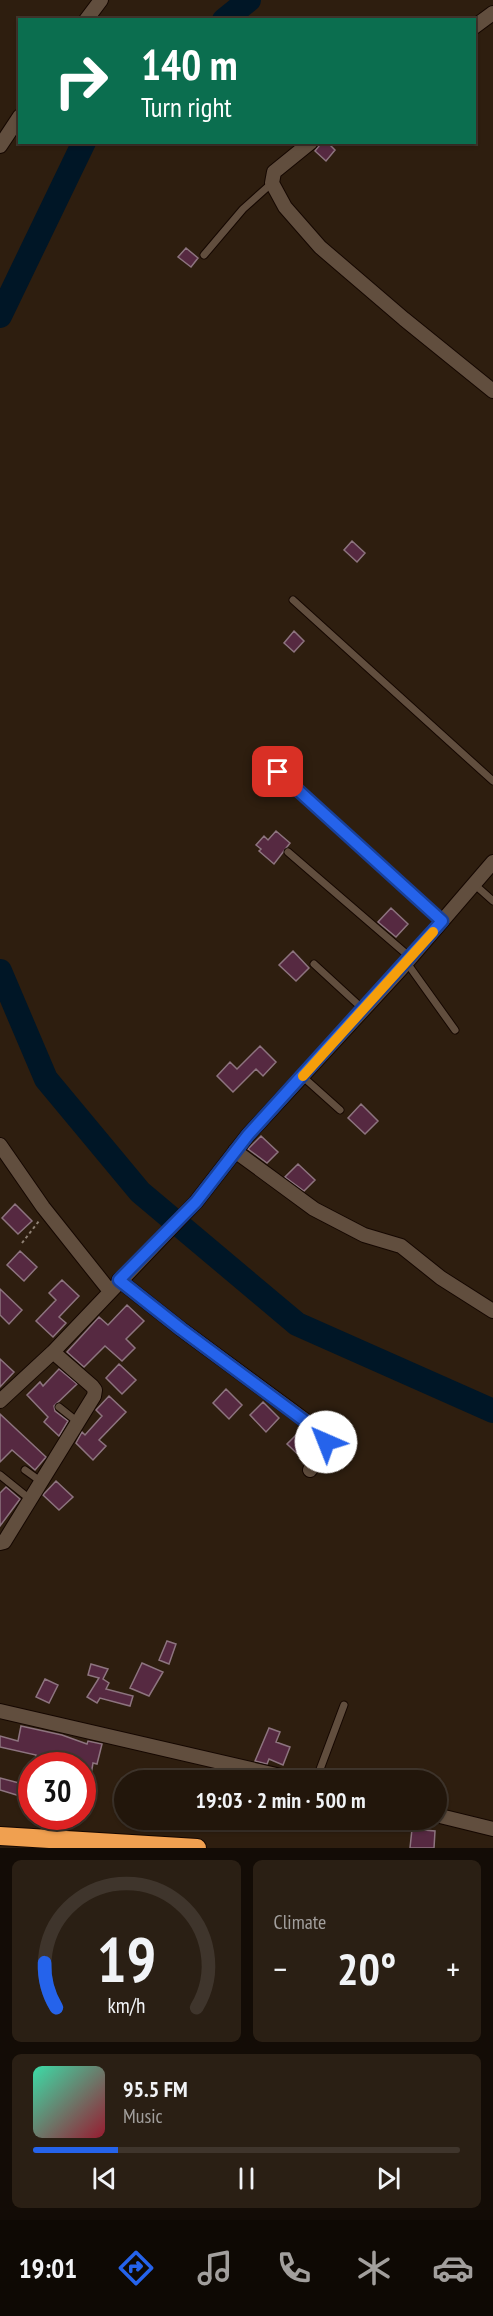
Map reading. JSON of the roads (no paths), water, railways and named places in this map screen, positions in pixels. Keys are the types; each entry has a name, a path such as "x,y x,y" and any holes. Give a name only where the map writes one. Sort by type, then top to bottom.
{"highway":[{"path":"0,1836 84,1843 197,1848"}],"street":[{"path":"88,18 101,0"},
{"path":"476,26 493,13"},
{"path":"0,146 18,119"},
{"path":"309,144 274,172 272,183 285,207 320,247 404,320 493,391"},
{"path":"0,1401 53,1352 109,1290 196,1202 235,1151 409,961 493,862"},
{"path":"0,1145 49,1214 109,1290"},
{"path":"235,1151 314,1209 364,1235 401,1246 441,1278 493,1311"},
{"path":"119,1280 325,1436 326,1442 310,1470"},
{"path":"0,1543 4,1542 43,1483 94,1396 95,1390 53,1352"},
{"path":"0,1711 255,1770"},
{"path":"447,1818 493,1829"}],"lane":[{"path":"204,255 243,209 272,183"},
{"path":"293,600 493,781"},
{"path":"278,772 442,921"},
{"path":"288,852 409,961 455,1030"},
{"path":"474,884 493,901"},
{"path":"315,964 364,1010"},
{"path":"303,1076 340,1110"},
{"path":"59,1407 79,1423"},
{"path":"25,1470 43,1483"},
{"path":"0,1475 31,1500"},
{"path":"320,1770 344,1705"}],"waterway":[{"path":"226,18 249,0"},
{"path":"0,316 83,144"},
{"path":"0,971 46,1079 140,1192 297,1324 493,1411"}]}
